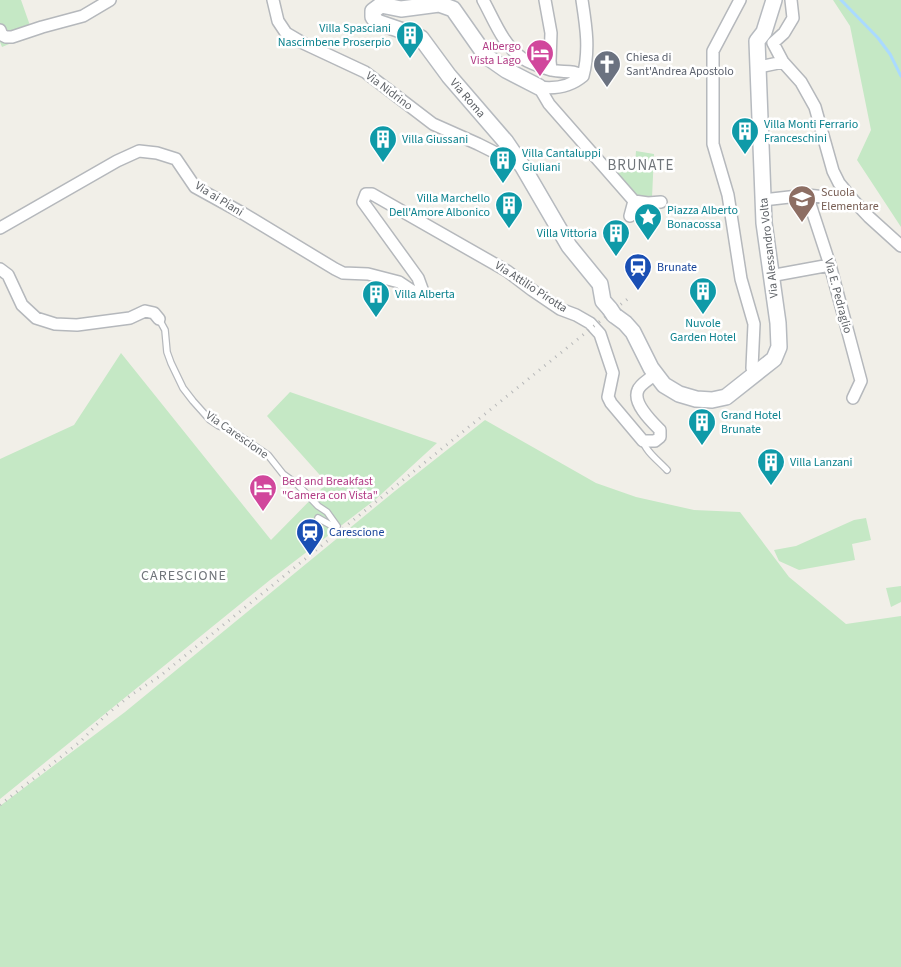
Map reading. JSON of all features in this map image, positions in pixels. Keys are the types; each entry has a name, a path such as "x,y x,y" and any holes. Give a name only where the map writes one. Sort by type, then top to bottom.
{"street":[{"path":"0,30 6,38 12,37 42,26 83,16 110,0"},
{"name":"Via Nidrino","path":"273,0 278,21 286,33 365,72 433,124 523,167"},
{"path":"483,0 505,40 515,52 528,62 560,72 575,71 583,76"},
{"path":"546,0 551,33 551,70"},
{"path":"539,87 560,87 570,84 583,76 586,64 587,35 582,0"},
{"path":"740,0 713,51 712,144 728,195 741,279 754,324 752,368 755,374"},
{"name":"Via Alessandro Volta","path":"655,374 664,385 678,394 696,399 712,400 726,397 774,359 780,347 764,223 757,41 764,32 774,0"},
{"path":"792,0 793,18 784,33 773,43 783,62 801,82 815,107 833,171 839,183 853,200 901,246"},
{"name":"Via Roma","path":"539,87 506,70 486,56 451,5 439,4 402,9 381,5 375,8 373,14 377,22 422,38 449,76 485,116 523,167 569,246 600,284 603,301 633,332 655,374"},
{"path":"759,66 783,62"},
{"path":"539,87 549,104 634,201 661,202"},
{"name":"Via ai Piani","path":"0,228 124,158 139,151 157,153 176,159 195,187 335,269 349,273 368,274 399,282 414,292 419,292 422,289"},
{"name":"Via Attilio Pirotta","path":"422,289 418,278 366,206 363,198 366,194 372,194 428,225 506,271 560,309 576,314 590,323 600,334 613,373 608,397 643,441"},
{"path":"763,200 807,195 853,200"},
{"name":"Via E. Pedraglio","path":"807,195 830,265 861,381 853,398"},
{"path":"630,216 634,201"},
{"path":"770,276 830,265"},
{"name":"Via Carescione","path":"0,269 8,275 22,305 36,318 56,324 77,325 130,318 145,311 154,314 159,319"},
{"path":"643,441 655,441 660,437 660,430 644,413 636,395 638,388 655,374"}],"lane":[{"name":"Via Carescione","path":"159,319 165,330 167,352 183,388 210,420 219,426 231,430 268,455 283,474 297,484 318,506 327,512 337,526 334,527 318,518"},
{"path":"643,441 644,448 667,470"}],"green space":[{"path":"0,0 21,0 33,34 2,47 0,42"},
{"path":"833,0 901,0 901,227 857,160 871,130 850,26"},
{"path":"636,151 654,154 652,198 632,193 609,171 627,170 635,164"},
{"path":"121,353 271,540 327,483 267,416 290,392 437,443 376,499 270,580 0,799 0,459 74,425"},
{"path":"485,420 596,483 636,497 694,510 740,512 789,577 846,624 901,616 901,967 0,967 0,806 125,712 395,491"},
{"path":"866,518 871,540 852,544 855,560 799,570 779,561 774,550 796,546 854,520"},
{"path":"901,586 901,602 891,607 886,588"}],"waterway":[{"path":"841,0 878,38 890,54 901,76"}],"railway":[{"path":"0,805 81,741 106,715 131,695 160,676 630,297"}],"place":[{"name":"Villa Spasciani Nascimbene Proserpio","path":"410,59"},
{"name":"Albergo Vista Lago","path":"540,77"},
{"name":"Chiesa di Sant'Andrea Apostolo","path":"607,88"},
{"name":"Villa Monti Ferrario Franceschini","path":"745,155"},
{"name":"Villa Giussani","path":"383,163"},
{"name":"Villa Cantaluppi Giuliani","path":"503,184"},
{"name":"Scuola Elementare","path":"802,223"},
{"name":"Villa Marchello Dell'Amore Albonico","path":"509,229"},
{"name":"Piazza Alberto Bonacossa","path":"648,241"},
{"name":"Villa Vittoria","path":"616,257"},
{"name":"Brunate","path":"638,291"},
{"name":"Nuvole Garden Hotel","path":"703,315"},
{"name":"Villa Alberta","path":"376,318"},
{"name":"Grand Hotel Brunate","path":"702,446"},
{"name":"Villa Lanzani","path":"771,486"},
{"name":"Bed and Breakfast \"Camera con Vista\"","path":"263,512"},
{"name":"Carescione","path":"310,556"}],"district":[{"name":"BRUNATE","path":"641,165"},
{"name":"CARESCIONE","path":"184,576"}]}
